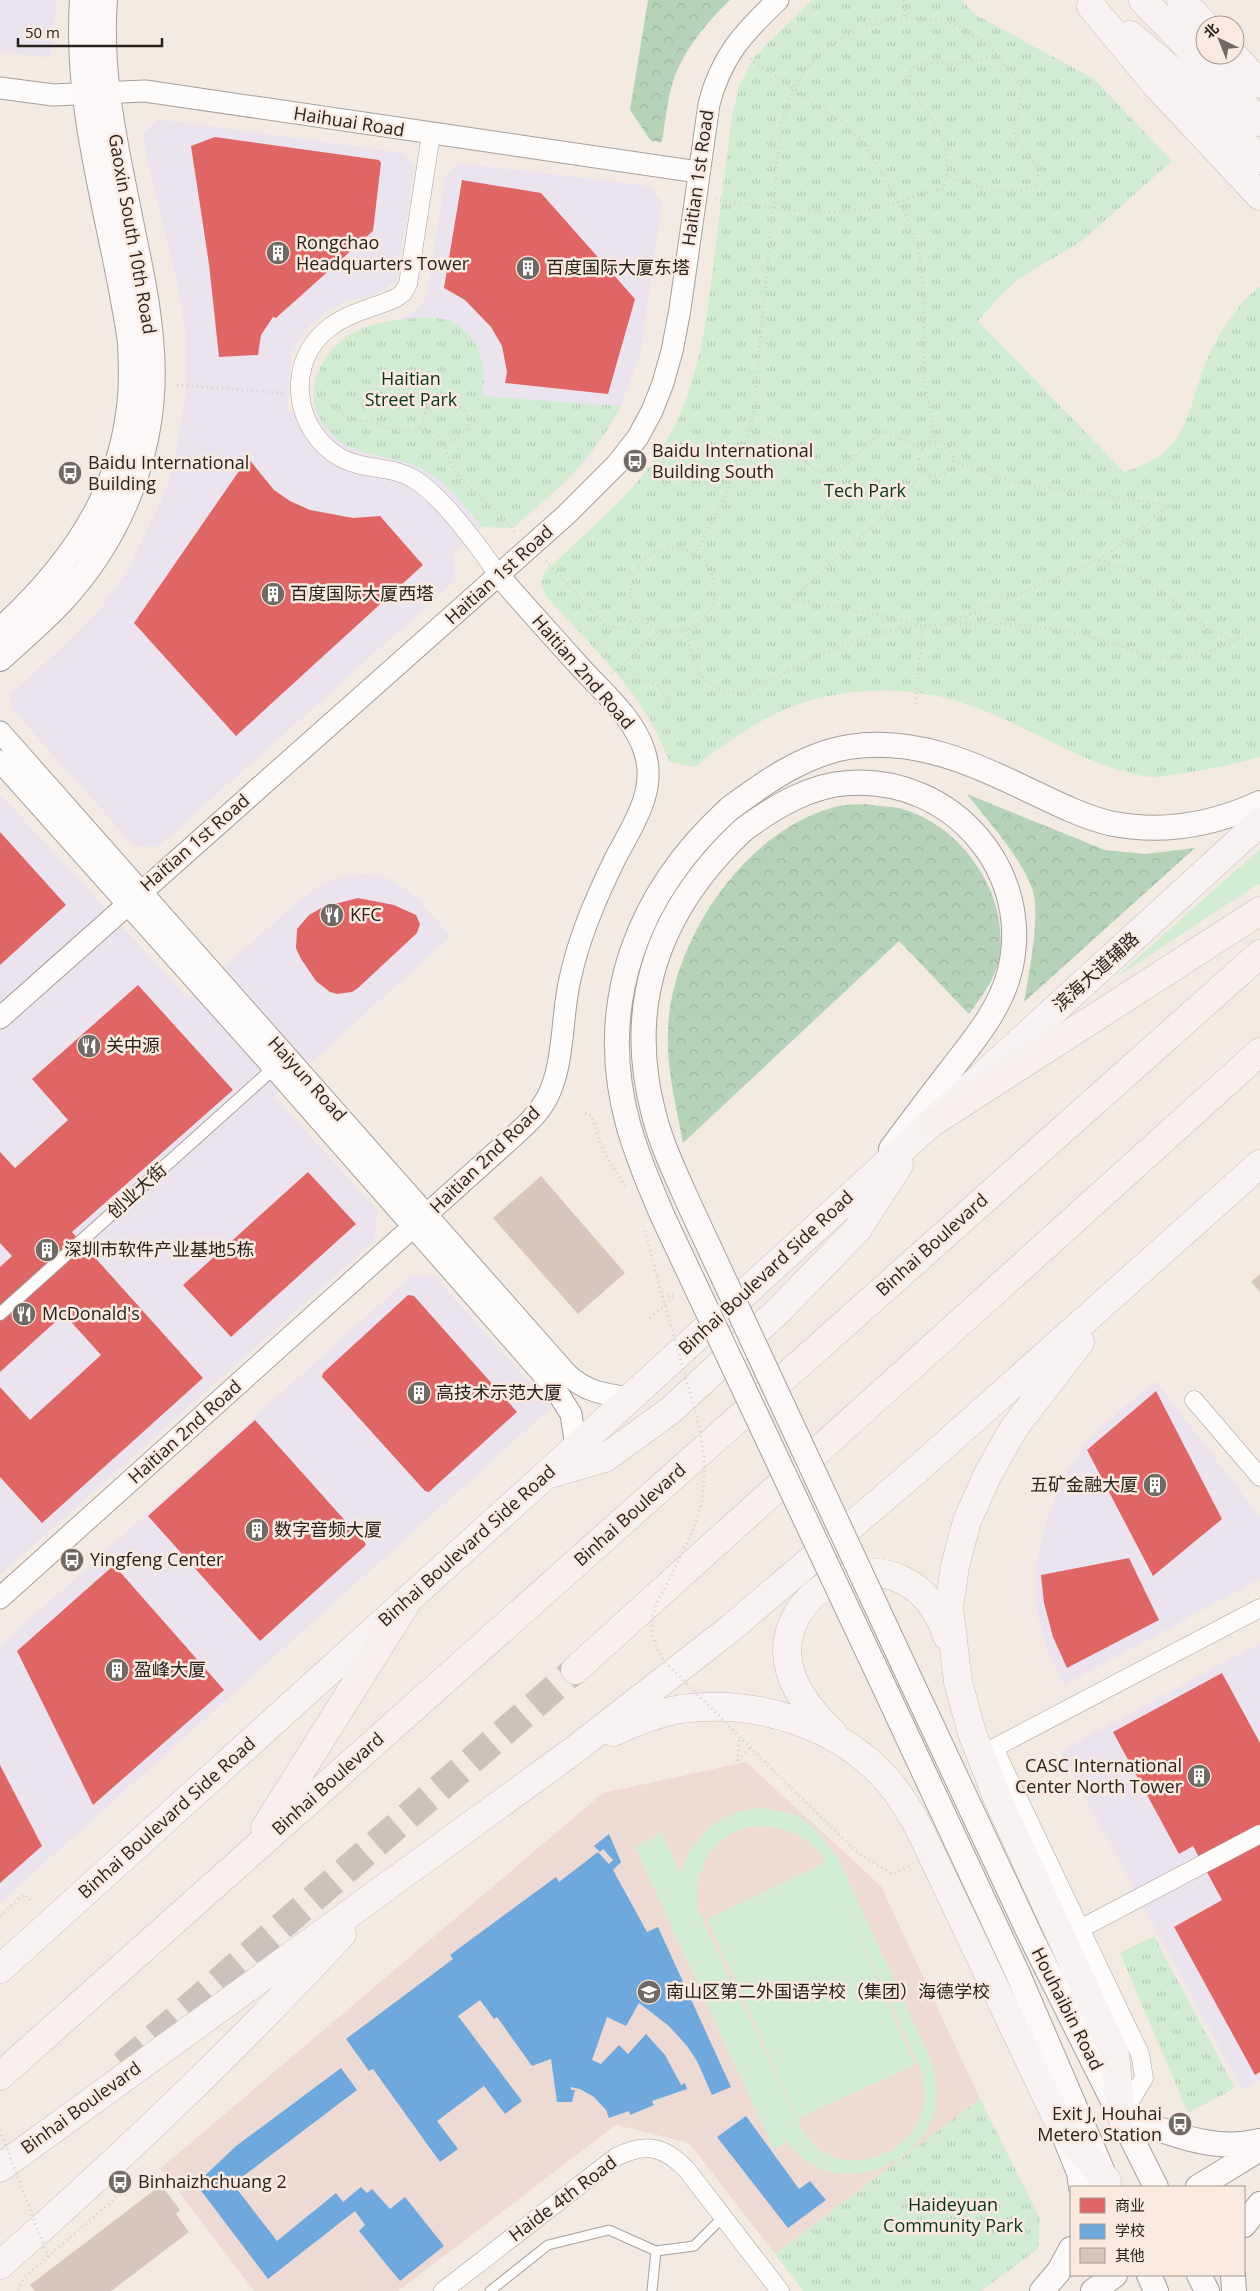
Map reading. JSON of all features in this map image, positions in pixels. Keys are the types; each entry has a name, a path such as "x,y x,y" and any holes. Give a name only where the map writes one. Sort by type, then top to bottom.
{"highway":[{"path":"926,1128 1260,911"},
{"name":"Binhai Boulevard","path":"0,2076 1260,954"},
{"path":"575,1670 1260,1052"},
{"path":"247,1856 409,1599"}],"main road":[{"name":"Gaoxin South 10th Road","path":"0,630 46,585 72,553 94,518 120,453 128,415 131,380 126,317 92,148 84,95 80,51 82,0"},
{"name":"Gaoxin South 10th Road","path":"0,659 62,601 89,566 112,531 131,493 142,462 150,425 152,341 147,304 107,93 104,56 105,0"},
{"path":"1143,0 1260,122"},
{"path":"1181,0 1195,15"},
{"path":"1087,3 1176,73 1260,160"},
{"path":"1087,3 1157,86 1260,196"},
{"path":"1242,65 1260,84"},
{"name":"Houhaibin Road","path":"1099,2185 1017,1972 663,1217 638,1156 621,1093 618,1061 620,1000 625,972 635,941 649,908 665,882 696,841 729,809 791,768 847,747 877,744 903,745 946,755 973,764 1073,810 1109,822 1133,827 1163,828 1197,824 1260,803"},
{"name":"Houhaibin Road","path":"865,1183 979,1034 1002,994 1013,950 1013,927 1004,882 984,844 969,828 936,803 893,786 871,782 823,787 798,796 767,812 743,830 705,868 688,891 660,946 646,1003 645,1059 649,1091 665,1148 689,1204 1031,1937 1156,2186"},
{"name":"滨海大道辅路","path":"926,1128 1260,822"},
{"path":"547,1474 605,1458 671,1410 778,1311 857,1230 926,1128"},
{"name":"Binhai Boulevard Side Road","path":"0,1969 576,1448 926,1128"},
{"name":"Binhai Boulevard","path":"0,2168 114,2083 380,1894 573,1751 731,1628 829,1546 1260,1164"},
{"path":"953,1656 949,1608 955,1566 967,1521 988,1474 1014,1428 1042,1389 1133,1276"},
{"path":"842,1743 804,1699 790,1672 788,1656 793,1624 801,1609 813,1596 846,1576 862,1572 879,1572 904,1579 917,1589 937,1613 953,1656 972,1733 999,1802 1116,2054 1121,2116 1198,2142 1233,2145 1260,2141"},
{"path":"573,1751 657,1714 708,1707 755,1710 787,1717 826,1734 842,1743 888,1780 909,1810 1062,2129 1099,2185"},
{"path":"0,2265 115,2164 282,1999 380,1894"},
{"path":"1200,2186 1260,2149"},
{"path":"1245,2200 1260,2193"},
{"path":"1245,2224 1260,2204"},
{"path":"1042,2291 1058,2272 1070,2251"},
{"path":"1047,2291 1070,2275"},
{"path":"1093,2291 1114,2276"},
{"path":"1148,2276 1156,2291"},
{"path":"1200,2276 1207,2291"},
{"path":"1233,2276 1234,2291"}],"street":[{"name":"Haitian 1st Road","path":"0,1018 566,515 617,464 638,437 652,411 672,351 709,104 721,66 746,31 778,0"},
{"name":"Haihuai Road","path":"0,88 53,95 144,91 698,172"},
{"path":"431,134 408,284 403,293 396,298 342,319 318,338 303,365 299,394 305,420 320,442 332,452 354,464 395,471 417,481 431,492 480,548 498,576"},
{"name":"Haitian 2nd Road","path":"0,1598 421,1221 530,1120 546,1099 556,1073 564,1009 576,954 598,894 642,804 648,784 645,751 626,718 498,576"},
{"name":"Haiyun Road","path":"0,732 133,898 274,1068 575,1382 592,1391 630,1398"},
{"name":"Haiyun Road","path":"0,761 133,898 421,1221 554,1387 571,1414 576,1448"},
{"name":"创业大街","path":"0,1314 274,1068"},
{"path":"1194,1400 1260,1477"},
{"path":"1121,2116 1144,2078 1144,2067 994,1748 1260,1608"},
{"path":"1080,1929 1260,1834"},
{"name":"Haide 4th Road","path":"443,2291 616,2157 630,2150 645,2148 658,2149 673,2156 780,2291"}],"lane":[{"path":"490,2291 548,2245 610,2230 656,2251 694,2246 723,2217"},
{"path":"652,2291 656,2251"}],"path":[{"path":"904,0 905,17"},
{"path":"695,555 736,476 754,415 771,209 781,125 793,87 808,66 829,47 872,24 905,17 930,18 952,24 980,39 1023,87 1014,135 1038,169 1036,184 1027,190 1000,192 948,177"},
{"path":"744,56 793,87 846,125 865,144 911,225 920,253 925,315 924,375 936,442"},
{"path":"712,199 771,209 836,211 876,207 942,189 948,177 947,154 930,115 913,96 907,82 913,66 926,63 950,64 996,57"},
{"path":"177,385 318,396 352,420 373,422 396,432 421,428 435,433 440,437 453,470 460,481 497,511 517,534"},
{"path":"421,428 428,396 440,395 453,401 464,412 468,420 466,429 444,447"},
{"path":"750,430 788,443 817,472 840,470 884,431 923,449"},
{"path":"936,442 949,448 953,461 945,474 935,476 926,472 920,464 923,449 936,442"},
{"path":"944,626 1099,560 1129,539 1169,505 1042,487 998,478 953,461"},
{"path":"923,626 891,617 793,600 839,555 874,526 926,472"},
{"path":"670,548 683,549 705,563 712,575 715,588 713,601 708,613 699,623 687,630 674,632 660,630 649,625 639,616 633,604 631,592 632,579 646,557 670,548"},
{"path":"1099,560 1128,570 1172,599 1212,632 1235,640"},
{"path":"546,561 604,624 613,629 624,628 639,616"},
{"path":"687,630 690,651 699,673 712,686 727,693 744,693 844,644 890,631 923,626 1008,626 1053,629 1113,643 1148,655 1175,658 1207,652 1260,628"},
{"path":"915,706 923,626"},
{"path":"626,661 660,630"},
{"path":"616,670 629,684 635,679 651,681 660,686 670,702"},
{"path":"585,1113 592,1116 604,1153 630,1193"},
{"path":"643,1226 700,1428 703,1445 704,1484 694,1528 654,1612 653,1636 657,1648 664,1661 858,1853 893,1874 918,1862"},
{"path":"650,1318 678,1293 663,1297"},
{"path":"740,1737 737,1760 751,1747"},
{"path":"0,1916 24,1894 32,1902"},
{"path":"0,2130 48,2257"},
{"path":"18,2291 23,2279 116,2198 120,2194 118,2191"}],"shaded area":[{"path":"0,0 57,0 50,58 0,52"},
{"name":"Baidu International Building","path":"158,119 405,153 414,168 397,280 386,289 370,296 347,301 326,312 304,331 291,355 287,413 315,408 313,391 316,375 334,346 347,335 363,327 401,318 412,313 422,304 427,295 445,177 458,163 651,186 662,203 641,351 621,406 590,456 566,482 513,528 482,527 453,553 456,580 158,847 134,846 11,708 10,695 75,635 103,605 126,573 163,497 174,463 186,392 186,338 181,301 142,135"},
{"path":"0,794 189,999 292,906 319,886 344,876 369,874 391,879 415,896 451,936 274,1096 378,1211 374,1241 0,1575"},
{"path":"412,1275 435,1277 552,1407 0,1903 0,1646"},
{"path":"1156,1381 1260,1517 1260,1579 1064,1685 1046,1648 1037,1612 1035,1570 1045,1525 1060,1483 1087,1442 1119,1411"},
{"path":"1260,1643 1260,2080 1242,2090 1060,1751"},
{"name":"南山区第二外国语学校（集团）海德学校","path":"746,1762 881,1886 980,2099 775,2254 689,2143 616,2125 398,2291 254,2291 161,2168 603,1793"}],"green space":[{"path":"648,0 730,0 704,28 688,50 676,73 667,106 662,142 651,141 630,110"},
{"name":"Tech Park","path":"812,0 962,0 974,14 1094,79 1172,161 1082,241 1020,278 1000,296 978,321 1124,472 1145,464 1172,445 1187,418 1204,367 1214,345 1235,312 1260,286 1260,757 1204,770 1148,777 1124,772 1078,755 966,704 928,694 888,690 848,693 809,701 779,712 749,728 695,767 669,762 647,715 632,694 599,653 546,596 541,583 544,573 619,501 647,470 659,453 683,407 698,359 703,334 732,115 740,84 755,56"},
{"name":"Haitian Street Park","path":"432,317 452,321 467,332 478,348 484,367 483,396 621,406 598,443 573,473 513,528 482,527 444,484 429,473 416,466 362,452 337,440 327,429 316,409 314,391 319,369 335,347 346,337 359,330 387,321"},
{"path":"967,794 1105,850 1146,854 1195,848 1024,1002 1035,928 1032,888 1011,851"},
{"path":"865,804 903,809 924,818 944,830 976,864 988,885 996,907 1000,930 1000,953 996,970 989,985 969,1014 899,941 683,1143 669,1064 669,1016 675,984 687,951 703,918 723,888 747,860 774,837 804,819 835,807"},
{"path":"1260,849 1260,883 1115,978"},
{"path":"753,1808 781,1811 802,1819 828,1844 837,1856 931,2060 937,2095 933,2116 925,2132 914,2146 901,2157 885,2166 868,2172 851,2174 817,2167 806,2161 781,2133 786,2145 773,2148 635,1847 661,1833 681,1873 692,1848 699,1838 717,1823 739,1812","holes":["753,1826 784,1830 804,1839 813,1846 825,1863 707,1919 798,2118 915,2065 839,1893 920,2067 924,2085 923,2110 915,2129 894,2149 881,2155 853,2160 838,2158 822,2151 805,2135 698,1911 697,1895 702,1868 715,1846 725,1837 738,1831"]},
{"path":"1154,1936 1235,2088 1188,2113 1120,1953"},
{"name":"Haideyuan Community Park","path":"980,2099 1040,2218 1038,2249 981,2291 803,2291 775,2254"}],"building: 商业":[{"name":"Rongchao Headquarters Tower","path":"215,137 379,160 381,163 373,231 276,318 273,317 261,335 258,355 219,357 209,264 191,146"},
{"name":"百度国际大厦东塔","path":"462,180 541,193 635,299 608,394 505,383 507,372 502,346 491,327 465,300 444,288"},
{"name":"百度国际大厦西塔","path":"248,458 274,490 290,501 310,510 353,518 380,516 423,565 236,736 134,623"},
{"path":"0,832 66,905 0,965"},
{"path":"358,898 394,905 416,915 420,924 417,933 358,988 352,992 337,994 330,992 316,981 301,959 296,948 297,929 309,915 323,907"},
{"name":"深圳市软件产业基地5栋","path":"138,985 233,1090 72,1232 203,1378 42,1523 0,1477 0,1387 30,1420 101,1355 64,1314 0,1372 0,1267 12,1256 0,1243 0,1152 15,1168 68,1120 32,1079"},
{"path":"308,1172 356,1224 231,1337 183,1285"},
{"name":"高技术示范大厦","path":"408,1295 414,1296 517,1412 429,1492 425,1491 322,1377 323,1373"},
{"name":"五矿金融大厦","path":"1156,1391 1222,1519 1153,1576 1087,1450"},
{"name":"数字音频大厦","path":"255,1420 366,1544 260,1641 148,1516"},
{"path":"1129,1558 1159,1620 1067,1668 1053,1637 1044,1603 1041,1575"},
{"name":"盈峰大厦","path":"114,1565 224,1690 93,1805 17,1651"},
{"path":"1222,1673 1260,1743 1260,2072 1255,2075 1174,1927 1222,1900 1193,1846 1179,1854 1113,1732"},
{"path":"0,1765 42,1846 0,1883"}],"building: 学校":[{"path":"609,1834 621,1862 613,1870 647,1932 658,1927 731,2087 712,2095 697,2061 687,2046 669,2026 639,2003 626,2026 607,2017 592,2060 601,2064 619,2045 628,2054 646,2034 665,2055 681,2085 685,2083 687,2089 652,2101 654,2105 630,2115 629,2111 609,2118 606,2110 594,2097 580,2089 571,2087 571,2090 575,2090 572,2102 557,2102 551,2059 532,2066 497,2017 494,2019 480,2000 458,2016 522,2101 505,2114 484,2086 437,2121 458,2149 440,2162 373,2069 369,2071 346,2039 453,1959 450,1955 556,1877 559,1882 598,1852 609,1864 613,1860 603,1849 600,1852 594,1846"},
{"path":"341,2068 357,2090 233,2184 277,2241 336,2193 343,2202 361,2187 367,2193 372,2189 390,2209 405,2197 444,2246 400,2281 359,2231 365,2225 355,2211 268,2279 196,2184 236,2146"},
{"path":"746,2116 799,2189 810,2181 826,2200 788,2228 717,2137"}],"building: 其他":[{"path":"541,1176 625,1273 578,1314 493,1218"},
{"path":"1260,1274 1260,1292 1251,1282"},
{"path":"161,2185 180,2210 176,2214 189,2232 111,2291 35,2291 30,2285"}],"tunnel":[{"path":"123,2065 575,1670"}],"place":[{"name":"Rongchao Headquarters Tower","path":"278,253"},
{"name":"百度国际大厦东塔","path":"528,268"},
{"name":"Baidu International Building South","path":"635,461"},
{"name":"Baidu International Building","path":"70,473"},
{"name":"百度国际大厦西塔","path":"273,594"},
{"name":"KFC","path":"332,915"},
{"name":"关中源","path":"89,1046"},
{"name":"深圳市软件产业基地5栋","path":"47,1250"},
{"name":"McDonald's","path":"24,1314"},
{"name":"高技术示范大厦","path":"419,1393"},
{"name":"五矿金融大厦","path":"1155,1485"},
{"name":"数字音频大厦","path":"257,1530"},
{"name":"Yingfeng Center","path":"72,1560"},
{"name":"盈峰大厦","path":"117,1670"},
{"name":"CASC International Center North Tower","path":"1199,1776"},
{"name":"南山区第二外国语学校（集团）海德学校","path":"649,1992"},
{"name":"Exit J, Houhai Metero Station","path":"1180,2124"},
{"name":"Binhaizhchuang 2","path":"120,2182"}]}
